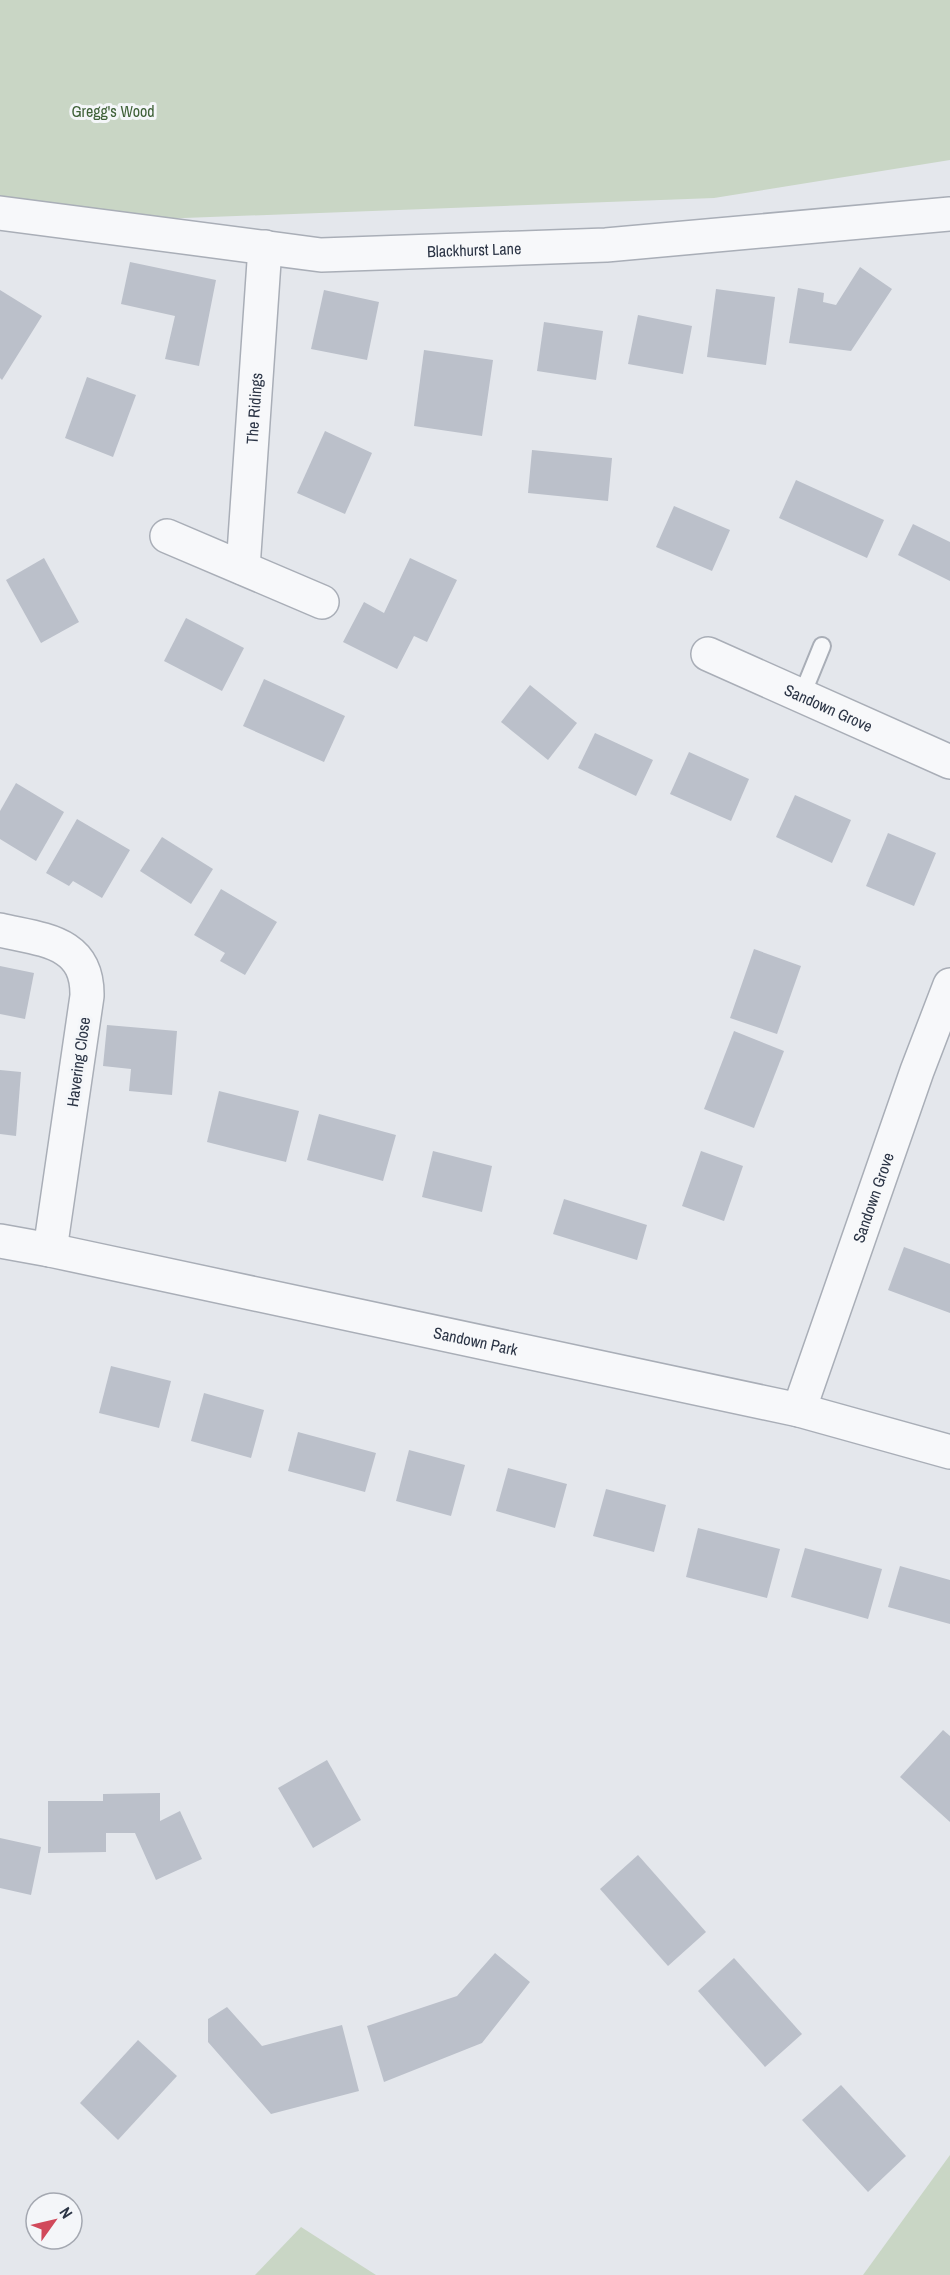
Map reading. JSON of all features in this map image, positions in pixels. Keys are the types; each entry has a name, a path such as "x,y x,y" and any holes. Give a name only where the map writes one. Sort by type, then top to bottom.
{"street":[{"name":"Blackhurst Lane","path":"0,213 321,255 606,245 950,214"},
{"name":"The Ridings","path":"243,568 264,247"},
{"path":"166,536 322,602"},
{"name":"Sandown Grove","path":"708,654 950,762"},
{"name":"Havering Close","path":"0,930 63,946 80,962 87,980 87,996 50,1250"},
{"name":"Sandown Grove","path":"799,1410 917,1071 950,985"},
{"name":"Sandown Park","path":"0,1242 50,1250 799,1410 950,1452"}],"lane":[{"path":"802,695 822,646"}],"green space":[{"name":"Gregg's Wood","path":"0,0 950,0 950,160 714,198 0,225"},
{"path":"950,2155 950,2275 863,2275"},
{"path":"301,2227 376,2275 255,2275"}],"building":[{"path":"130,262 216,280 199,366 165,359 175,316 121,304"},
{"path":"860,267 892,289 851,351 789,343 798,288 824,293 823,302 836,305"},
{"path":"716,289 775,297 766,365 707,357"},
{"path":"0,290 42,316 2,380 0,378"},
{"path":"324,290 379,302 367,360 311,349"},
{"path":"638,315 692,326 683,374 628,364"},
{"path":"544,322 603,331 596,380 537,371"},
{"path":"424,350 493,360 482,436 414,426"},
{"path":"87,377 136,395 113,457 65,438"},
{"path":"325,431 372,453 345,514 297,493"},
{"path":"532,450 612,458 608,501 528,493"},
{"path":"796,480 884,520 867,558 779,518"},
{"path":"674,506 730,530 712,571 656,547"},
{"path":"913,524 950,542 950,581 898,555"},
{"path":"44,558 79,622 41,643 6,580"},
{"path":"410,558 457,580 427,642 414,636 397,669 343,642 364,602 384,613"},
{"path":"186,618 244,648 222,691 164,661"},
{"path":"264,679 345,716 324,762 243,726"},
{"path":"530,685 577,723 548,760 501,722"},
{"path":"595,733 653,760 636,796 578,768"},
{"path":"689,752 749,779 731,821 670,794"},
{"path":"16,783 64,812 36,861 0,839 0,811"},
{"path":"795,795 851,820 832,863 776,837"},
{"path":"77,819 130,850 102,898 73,881 69,886 46,873"},
{"path":"888,833 936,853 914,906 866,886"},
{"path":"162,837 213,869 191,904 140,871"},
{"path":"221,889 277,922 245,975 220,961 225,953 194,935"},
{"path":"754,949 801,966 777,1034 730,1018"},
{"path":"0,966 34,973 25,1019 0,1014"},
{"path":"107,1025 177,1031 172,1095 129,1091 131,1069 103,1066"},
{"path":"734,1031 784,1051 754,1128 704,1109"},
{"path":"0,1070 21,1072 16,1136 0,1134"},
{"path":"219,1091 299,1111 286,1162 207,1142"},
{"path":"319,1114 396,1135 383,1181 307,1160"},
{"path":"433,1151 492,1166 482,1212 422,1197"},
{"path":"701,1151 743,1166 724,1221 682,1206"},
{"path":"564,1199 647,1225 637,1260 553,1234"},
{"path":"904,1247 950,1264 950,1313 888,1290"},
{"path":"111,1366 171,1381 159,1428 99,1413"},
{"path":"204,1393 264,1410 251,1458 191,1441"},
{"path":"298,1432 376,1453 365,1492 288,1471"},
{"path":"409,1450 465,1465 451,1516 396,1501"},
{"path":"508,1468 567,1484 555,1528 496,1511"},
{"path":"606,1489 666,1505 654,1552 593,1536"},
{"path":"698,1528 780,1549 767,1598 686,1577"},
{"path":"805,1548 882,1569 868,1619 791,1597"},
{"path":"900,1566 950,1580 950,1624 888,1607"},
{"path":"943,1730 950,1736 950,1822 900,1777"},
{"path":"327,1760 361,1820 313,1848 278,1788"},
{"path":"160,1793 160,1821 180,1811 202,1859 156,1880 135,1833 106,1833 106,1852 48,1853 48,1801 103,1801 103,1794"},
{"path":"0,1838 41,1847 31,1895 0,1888"},
{"path":"638,1855 706,1932 668,1966 600,1889"},
{"path":"495,1953 530,1982 482,2043 384,2082 367,2026 457,1996"},
{"path":"734,1958 802,2034 765,2067 698,1991"},
{"path":"227,2007 262,2046 342,2025 359,2091 271,2114 208,2042 208,2019"},
{"path":"138,2040 177,2076 118,2140 80,2103"},
{"path":"841,2085 906,2156 868,2192 802,2120"}]}
